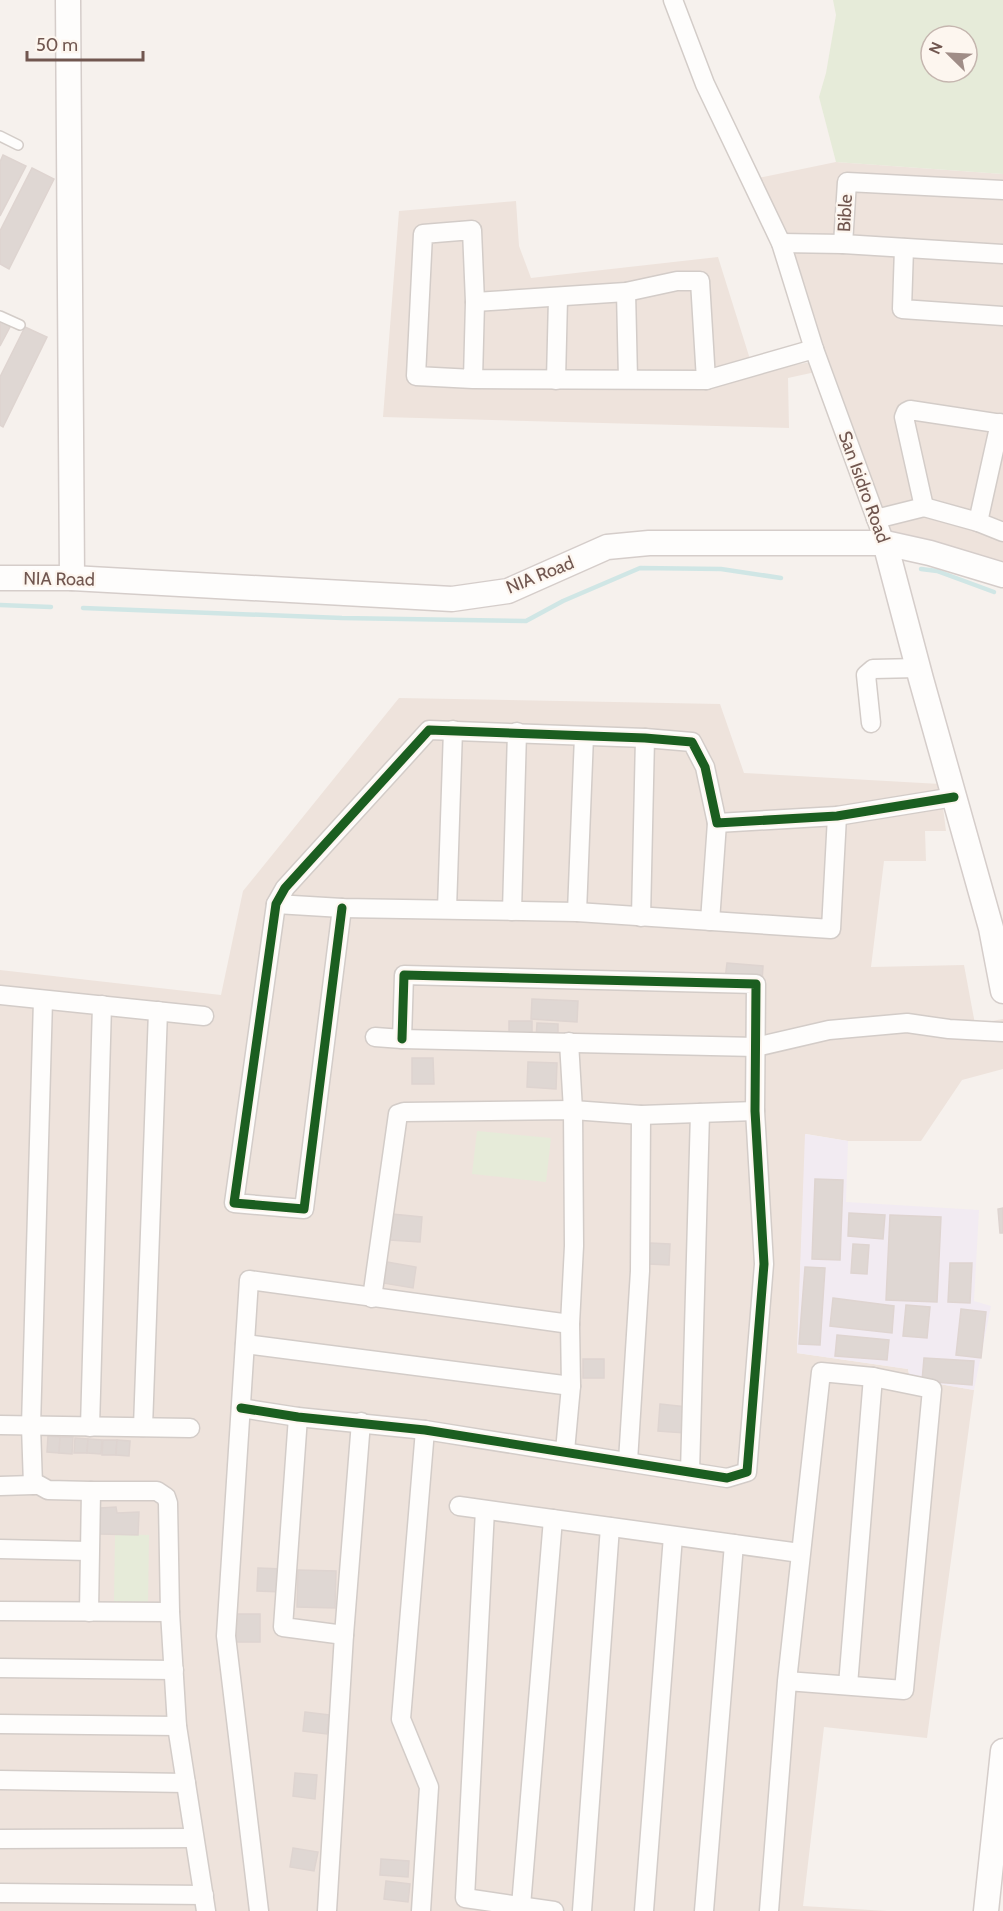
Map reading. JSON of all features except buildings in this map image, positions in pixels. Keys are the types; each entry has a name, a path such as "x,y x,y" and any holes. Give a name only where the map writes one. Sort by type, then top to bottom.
{"street":[{"path":"68,0 72,578"},
{"name":"San Isidro Road","path":"673,0 705,84 781,243 814,349 885,543 991,927 1003,991"},
{"name":"Bible","path":"843,244 847,182 1003,190"},
{"path":"473,379 475,302 472,230 423,234 416,376 473,379 706,380 814,349"},
{"path":"781,243 843,244 1003,254"},
{"path":"904,248 902,309 1003,316"},
{"path":"475,302 626,292 677,281 700,281 706,380"},
{"path":"626,292 628,379"},
{"path":"556,380 558,298"},
{"path":"924,507 904,417 906,412 910,410 1001,423 978,522"},
{"path":"876,519 924,507 978,522 1003,532"},
{"name":"NIA Road","path":"0,578 72,578 452,599 508,591 607,547 649,543 885,543 930,553 1003,575"},
{"path":"871,723 866,675 869,671 918,668"},
{"path":"342,908 304,1209 234,1203 276,904 285,888 429,730 517,732 692,742 705,767 717,823 710,921"},
{"path":"447,909 453,730"},
{"path":"512,911 517,732"},
{"path":"577,912 584,736"},
{"path":"641,917 645,738"},
{"path":"717,823 837,816 954,797"},
{"path":"276,904 342,908 577,912 831,929 837,816"},
{"path":"241,1408 298,1417 425,1430 727,1478 747,1472 764,1264 755,1111 756,984 404,975 402,1039"},
{"path":"0,995 204,1016"},
{"path":"33,1485 31,1426 43,1000"},
{"path":"90,1427 102,1005"},
{"path":"143,1427 158,1011"},
{"path":"375,1037 756,1047 829,1030 908,1023 949,1029 1003,1032"},
{"path":"565,1451 571,1386 570,1324 574,1246 573,1110 569,1042"},
{"path":"372,1298 398,1114 404,1112 573,1110 641,1114 755,1111"},
{"path":"690,1472 700,1113"},
{"path":"628,1461 640,1271 641,1114"},
{"path":"259,1911 226,1636 249,1280 570,1324"},
{"path":"245,1344 571,1386"},
{"path":"769,1911 787,1681 820,1372 873,1377 932,1389 904,1690 787,1681"},
{"path":"848,1685 873,1377"},
{"path":"298,1417 283,1626 344,1635"},
{"path":"327,1911 344,1635 361,1422"},
{"path":"0,1425 190,1428"},
{"path":"421,1911 429,1787 401,1719 425,1430"},
{"path":"0,1486 39,1485 48,1490 157,1491 166,1497 177,1726 205,1903 0,1893"},
{"path":"89,1612 91,1491"},
{"path":"459,1506 800,1553"},
{"path":"484,1509 465,1898 554,1911"},
{"path":"520,1906 553,1519"},
{"path":"582,1911 610,1527"},
{"path":"644,1911 674,1536"},
{"path":"704,1911 734,1544"},
{"path":"0,1549 89,1551"},
{"path":"0,1611 170,1612"},
{"path":"0,1668 174,1670"},
{"path":"0,1724 177,1726"},
{"path":"986,1911 1003,1751"},
{"path":"0,1780 186,1783"},
{"path":"0,1839 195,1838"}],"lane":[{"path":"0,136 18,145"},
{"path":"0,316 20,326"}],"shaded area":[{"path":"836,162 1003,174 1003,576 895,541 830,363 827,362 758,178"},
{"path":"516,201 519,246 531,278 718,257 754,372 817,361 820,371 788,378 789,428 383,417 399,211"},
{"path":"399,698 720,704 744,773 940,784 946,831 925,831 926,861 884,861 871,967 964,965 975,1024 1003,1019 1003,1069 962,1080 921,1141 848,1141 806,1134 797,1353 908,1369 910,1379 974,1390 927,1738 824,1727 803,1906 887,1911 0,1911 0,970 221,995 243,891"},
{"path":"805,1134 848,1141 846,1202 979,1210 974,1301 991,1306 974,1390 910,1379 908,1369 797,1353"}],"green space":[{"path":"833,0 1003,0 1003,174 836,162 819,97 826,73 836,15"},
{"path":"477,1131 551,1138 546,1182 472,1174"},
{"path":"115,1534 149,1535 148,1604 114,1603"}],"waterway":[{"path":"83,608 342,618 526,621 563,601 640,568 721,569 781,578"},
{"path":"921,569 937,571 994,592"},
{"path":"0,605 51,607"}],"cycle path":[{"path":"342,908 304,1209 234,1203 276,904 285,888 429,730 645,738 692,742 705,767 717,823 837,816 954,797"},
{"path":"241,1408 298,1417 425,1430 727,1478 747,1472 764,1264 755,1111 756,984 404,975 402,1039"}]}
